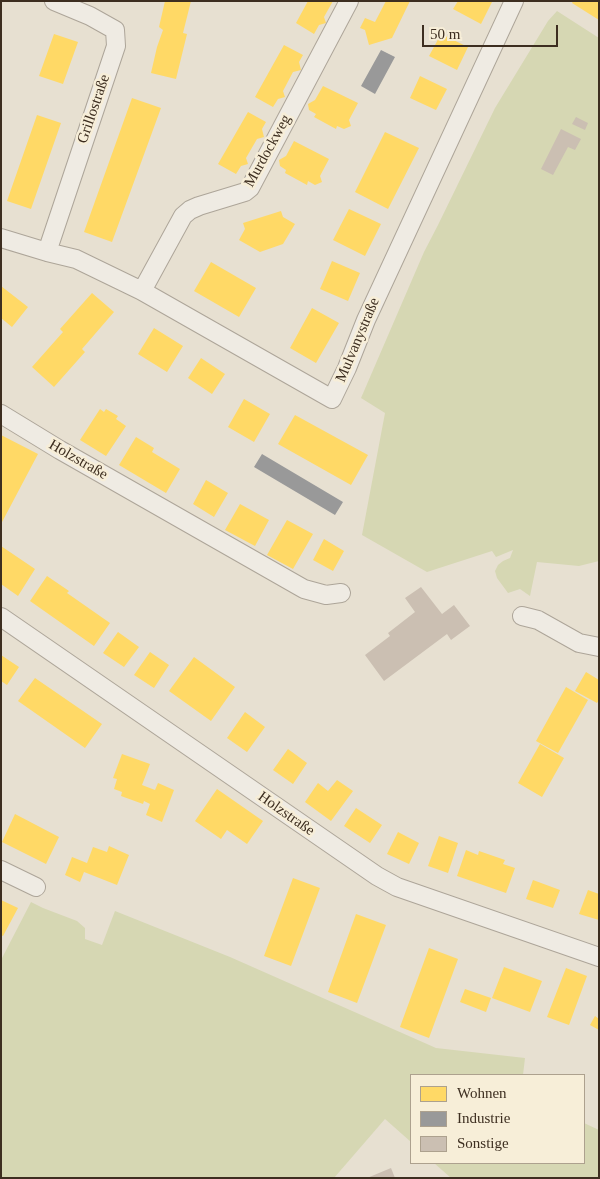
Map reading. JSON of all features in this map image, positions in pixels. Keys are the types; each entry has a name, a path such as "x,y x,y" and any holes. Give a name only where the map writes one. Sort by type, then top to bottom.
{"street":[{"name":"Grillostraße","path":"47,252 116,46 115,30 90,16 54,1"},
{"name":"Murdockweg","path":"142,291 183,216 199,206 245,192 250,188 348,1"},
{"name":"Mulvanystraße","path":"1,238 76,259 142,291 332,399 347,368 366,320 514,1"},
{"name":"Holzstraße","path":"1,414 60,450 304,589 326,595 341,593"},
{"path":"522,616 538,620 580,643 599,647"},
{"name":"Holzstraße","path":"1,618 376,876 397,887 599,957"},
{"path":"1,870 36,888"}],"green space":[{"path":"557,11 599,38 599,561 579,566 537,562 530,596 520,589 508,593 497,578 495,571 498,565 510,558 513,550 496,557 492,551 427,572 362,535 385,413 361,398 424,252 495,108 548,21"},
{"path":"31,902 77,921 85,928 85,939 102,945 115,911 230,957 436,1048 525,1058 523,1074 410,1074 410,1141 385,1119 334,1178 1,1178 1,960"},
{"path":"585,1123 599,1130 599,1178 451,1178 435,1164 585,1164"}],"building: Wohnen":[{"path":"165,1 191,1 183,33 187,34 176,79 151,73 163,30 159,27"},
{"path":"308,1 333,1 324,17 326,23 319,25 314,34 296,23"},
{"path":"386,1 410,1 392,38 369,45 365,30 360,28 365,18 375,22"},
{"path":"458,1 492,2 481,24 453,9"},
{"path":"573,1 599,1 599,20 572,3"},
{"path":"54,34 78,42 63,84 39,76"},
{"path":"441,34 468,47 457,70 429,56"},
{"path":"284,45 303,55 299,62 301,70 293,72 283,91 285,97 278,99 273,107 255,97"},
{"path":"420,76 447,89 436,110 410,98"},
{"path":"323,86 358,103 349,120 351,126 344,129 337,126 336,129 314,117 316,114 309,110 308,104 315,100"},
{"path":"132,98 161,108 112,242 84,232"},
{"path":"248,112 266,122 262,129 264,137 257,139 246,158 248,164 241,166 236,174 218,164"},
{"path":"37,115 61,123 31,209 7,201"},
{"path":"385,132 419,148 388,209 355,192"},
{"path":"294,141 329,159 320,176 322,182 315,185 308,181 307,185 285,173 286,170 280,166 279,160 286,156"},
{"path":"349,209 381,224 365,256 333,240"},
{"path":"281,211 283,217 295,224 283,244 260,252 239,240 245,229 243,223"},
{"path":"332,261 360,273 348,301 320,289"},
{"path":"211,262 256,288 239,317 194,291"},
{"path":"1,286 28,307 12,327 1,318"},
{"path":"92,293 114,312 82,349 85,352 54,387 32,367 63,332 60,329"},
{"path":"312,308 339,323 316,363 290,348"},
{"path":"154,328 183,346 167,372 138,354"},
{"path":"201,358 225,374 212,394 188,378"},
{"path":"244,399 270,414 254,442 228,427"},
{"path":"100,409 104,412 106,409 118,416 116,419 126,426 106,456 80,440"},
{"path":"295,415 368,455 351,485 278,444"},
{"path":"1,435 38,454 1,524"},
{"path":"136,437 154,448 152,452 180,469 166,493 119,465"},
{"path":"206,480 228,493 214,517 193,504"},
{"path":"240,504 269,520 255,546 225,530"},
{"path":"287,520 313,534 293,569 267,555"},
{"path":"324,539 344,551 333,571 313,560"},
{"path":"1,546 35,569 18,596 1,584"},
{"path":"47,576 69,591 67,593 110,623 94,646 30,601"},
{"path":"118,632 139,647 124,667 103,653"},
{"path":"150,652 169,665 154,688 134,675"},
{"path":"1,655 19,667 7,685 1,681"},
{"path":"194,657 235,687 211,721 169,691"},
{"path":"586,672 599,680 599,700 597,703 575,691"},
{"path":"35,678 102,724 85,748 18,701"},
{"path":"566,687 588,700 558,753 536,741"},
{"path":"245,712 265,727 247,752 227,738"},
{"path":"540,744 564,758 542,797 518,783"},
{"path":"288,749 307,763 293,784 273,770"},
{"path":"122,754 150,764 142,785 155,790 158,783 174,790 162,822 146,815 150,804 144,801 143,804 121,796 122,792 114,789 117,779 113,778"},
{"path":"337,780 353,791 331,821 305,802 318,783 328,791"},
{"path":"217,789 263,821 247,844 227,830 221,839 195,821"},
{"path":"356,808 382,825 370,843 344,826"},
{"path":"15,814 59,837 46,864 2,842"},
{"path":"398,832 419,843 409,864 387,854"},
{"path":"439,836 458,843 448,873 428,866"},
{"path":"109,846 129,855 117,885 84,872 80,882 65,875 72,857 87,863 93,847 107,852"},
{"path":"466,850 478,855 479,851 505,860 503,864 515,868 506,893 457,876"},
{"path":"293,878 320,888 291,966 264,956"},
{"path":"533,880 560,890 553,908 526,899"},
{"path":"588,890 599,894 599,920 579,914"},
{"path":"1,900 18,908 3,936 1,935"},
{"path":"356,914 386,925 357,1003 328,992"},
{"path":"429,948 458,959 429,1038 400,1027"},
{"path":"504,967 542,981 530,1012 492,998"},
{"path":"566,968 587,976 569,1025 547,1017"},
{"path":"465,989 491,998 486,1012 460,1002"},
{"path":"595,1016 599,1019 599,1030 590,1025"}],"building: Industrie":[{"path":"381,50 395,57 375,94 361,86"},
{"path":"262,454 343,502 335,515 254,467"}],"building: Sonstige":[{"path":"576,117 588,123 585,130 572,124"},
{"path":"561,129 581,139 575,150 568,147 553,175 541,169"},
{"path":"421,587 442,614 454,605 470,626 451,640 447,634 384,681 365,655 390,636 388,633 415,612 405,598"},
{"path":"391,1168 395,1178 367,1178"}]}
